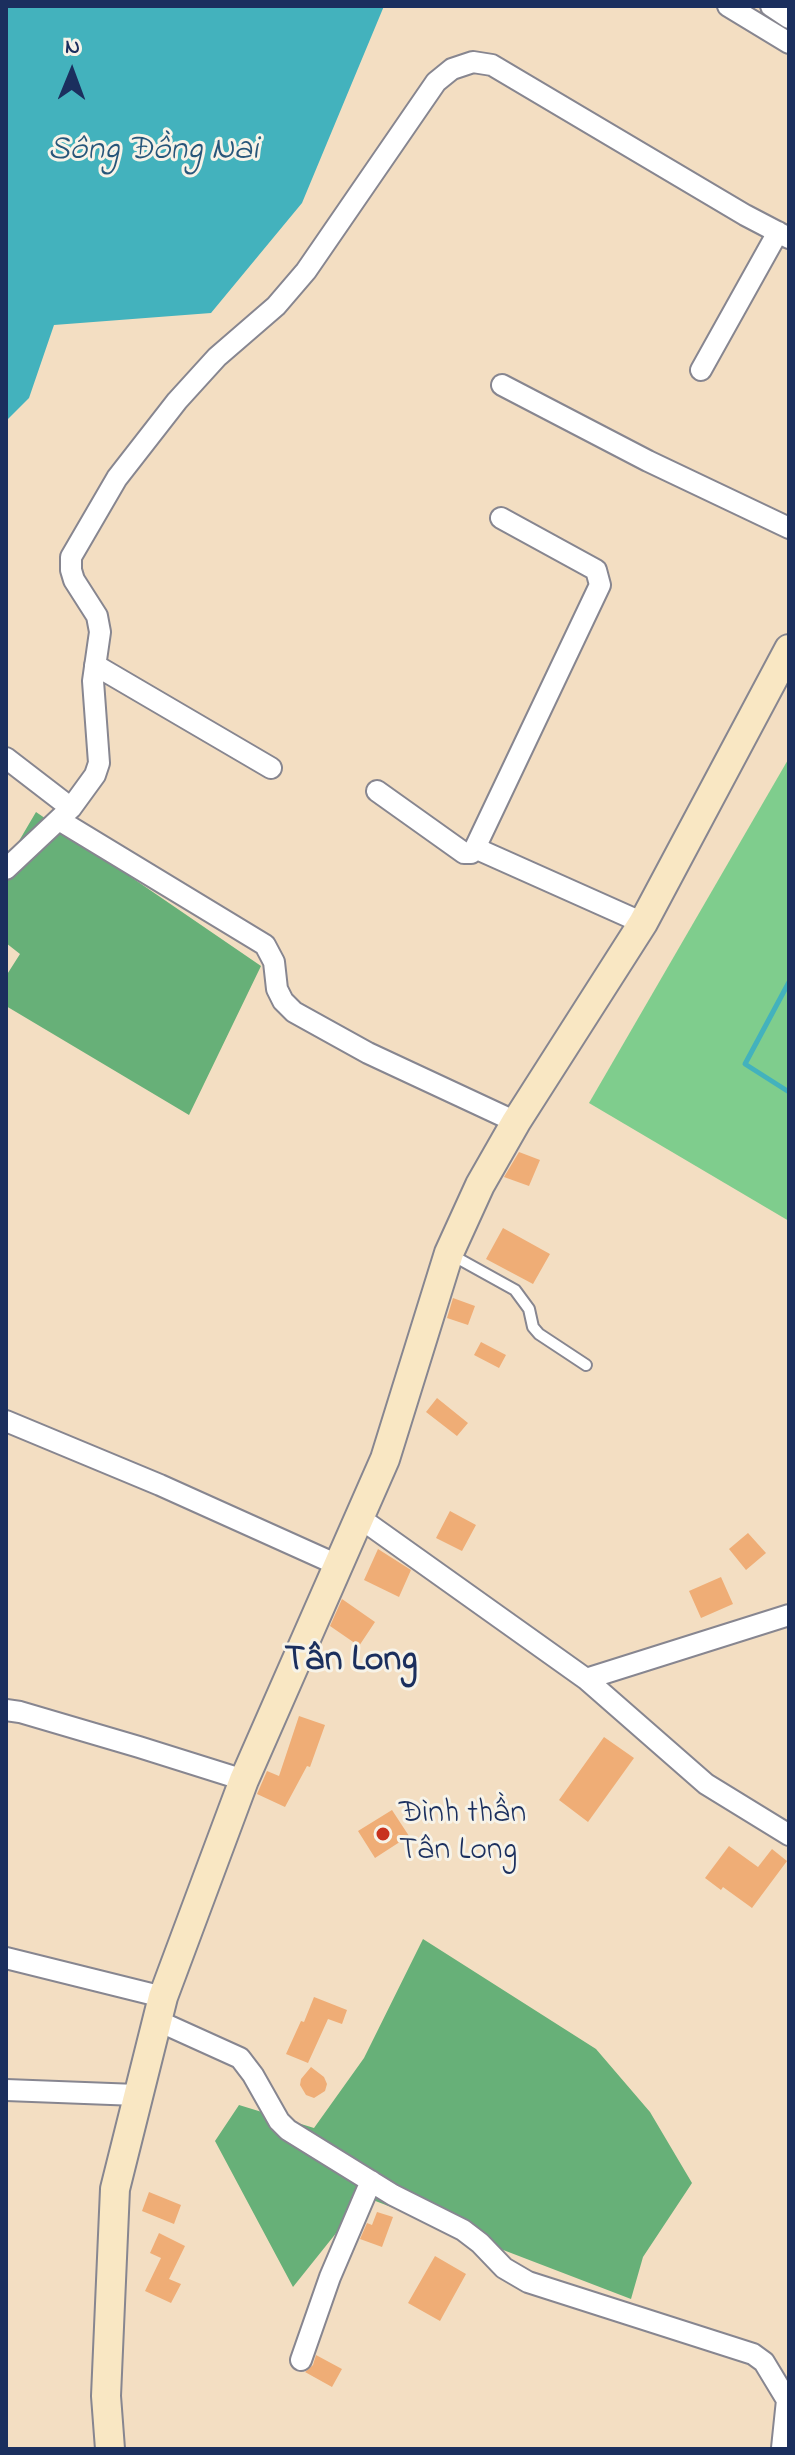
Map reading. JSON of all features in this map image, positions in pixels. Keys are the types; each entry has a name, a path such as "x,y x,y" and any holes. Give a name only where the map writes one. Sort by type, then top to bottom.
{"street":[{"path":"728,6 789,43"},
{"path":"771,6 789,18"},
{"path":"6,869 65,814 95,775 99,763 94,706 100,632 97,616 74,580 71,557 117,478 177,401 217,357 276,306 306,271 436,82 452,69 473,62 492,65 784,235 701,370"},
{"path":"502,385 648,461 789,528"},
{"path":"377,791 464,853 471,853 600,585 596,570 501,518"},
{"path":"110,2449 106,2396 115,2189 160,2008 244,1780 385,1459 449,1253 480,1185 516,1122 643,923 789,649"},
{"path":"95,665 271,768"},
{"path":"6,758 65,814 265,945 274,962 277,989 294,1012 368,1053 516,1122"},
{"path":"475,848 643,923"},
{"path":"6,1421 160,1485 340,1566"},
{"path":"360,1518 586,1679 706,1784 789,1835"},
{"path":"586,1679 789,1615"},
{"path":"6,1710 244,1780"},
{"path":"6,1958 160,2008 240,2058 288,2130 371,2181 463,2230 504,2268 528,2282 753,2354 768,2366 787,2400 782,2448"},
{"path":"6,2090 137,2095"},
{"path":"301,2360 330,2277 371,2181"}],"lane":[{"path":"449,1253 515,1290 529,1309 533,1327 539,1334 586,1365"}],"green space":[{"path":"789,758 789,1221 589,1103"},
{"path":"36,812 261,966 189,1115 6,1006 6,976 20,954 6,943 6,863"},
{"path":"423,1939 596,2049 650,2112 692,2183 643,2257 631,2299 365,2197 293,2287 215,2141 239,2105 314,2128 364,2058"}],"water":[{"name":"Sông Đồng Nai","path":"6,6 384,6 302,203 211,313 54,325 29,398 6,421"}],"building":[{"path":"519,1152 540,1160 529,1186 504,1177"},
{"path":"503,1228 550,1254 533,1284 486,1259"},
{"path":"453,1298 475,1306 468,1325 447,1318"},
{"path":"481,1342 506,1355 499,1368 474,1355"},
{"path":"437,1398 468,1423 457,1436 426,1412"},
{"path":"450,1511 476,1525 462,1551 436,1538"},
{"path":"748,1533 766,1553 746,1570 729,1549"},
{"path":"378,1549 411,1570 399,1597 364,1580"},
{"path":"721,1577 733,1604 701,1618 689,1591"},
{"path":"342,1599 375,1622 359,1646 330,1626"},
{"path":"299,1716 325,1725 310,1767 307,1766 285,1807 257,1794 267,1771 279,1776"},
{"path":"604,1737 634,1758 588,1822 559,1800"},
{"name":"Đình thần Tân Long","path":"392,1810 409,1836 375,1858 358,1831"},
{"path":"729,1846 758,1867 772,1849 787,1861 752,1908 705,1878"},
{"path":"314,1997 347,2010 342,2024 328,2019 308,2063 286,2054"},
{"path":"311,2067 324,2077 327,2084 325,2091 314,2098 306,2095 300,2085"},
{"path":"149,2192 181,2205 174,2224 142,2211"},
{"path":"377,2212 393,2217 382,2247 360,2239 367,2223 372,2225"},
{"path":"159,2233 185,2246 169,2279 181,2284 171,2303 145,2291 161,2258 150,2253"},
{"path":"435,2256 466,2274 440,2321 408,2303"},
{"path":"316,2355 342,2369 332,2387 305,2372 313,2365"}],"waterway":[{"path":"789,982 745,1064 789,1092"}],"place":[{"name":"Đình thần Tân Long","path":"383,1834"}],"district":[{"name":"Tân Long","path":"351,1663"}]}
